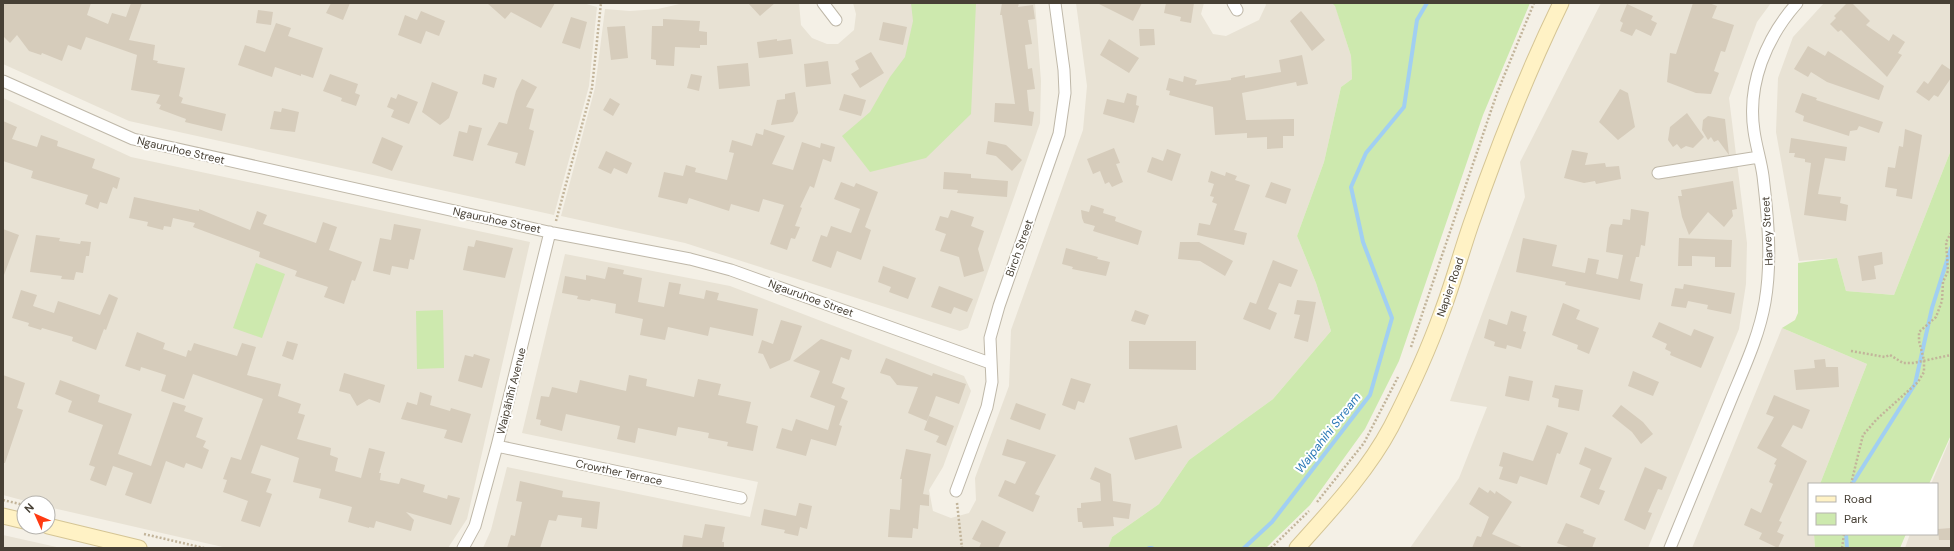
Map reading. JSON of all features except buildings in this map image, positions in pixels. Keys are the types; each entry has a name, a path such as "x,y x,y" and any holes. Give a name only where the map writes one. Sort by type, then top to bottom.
{"main road":[{"name":"Napier Road","path":"1298,548 1363,469 1390,428 1414,380 1442,313 1471,224 1507,125 1524,83 1561,3"},
{"path":"3,516 16,519"},
{"path":"56,528 139,548"}],"street":[{"path":"823,3 836,20"},
{"name":"Birch Street","path":"956,491 987,407 992,382 990,338 999,306 1053,155 1064,113 1064,70 1056,3"},
{"name":"Harvey Street","path":"1670,548 1754,342 1765,303 1770,266 1764,182 1754,130 1754,97 1758,70 1767,46 1787,14 1796,3"},
{"name":"Ngauruhoe Street","path":"3,81 133,139 552,232 690,259 731,270 990,363"},
{"path":"1658,173 1759,157"},
{"name":"Waipāhīhī Avenue","path":"463,548 475,526 552,232"},
{"name":"Crowther Terrace","path":"497,446 741,498"}],"path":[{"path":"552,232 592,88 601,3"},
{"path":"1410,352 1497,93 1534,3"},
{"path":"1851,483 1863,435 1877,419 1918,382 1924,372 1924,360 1919,341 1919,332 1936,317 1942,301 1943,282 1948,271 1946,242 1951,233"},
{"path":"1851,351 1885,357 1890,355 1908,363 1937,359 1951,355"},
{"path":"1271,548 1313,508 1364,443 1400,373"},
{"path":"956,491 962,548"},
{"path":"3,500 16,503"},
{"path":"1842,548 1844,535"}],"shaded area":[{"path":"3,3 583,3 597,7 589,86 554,215 129,121 3,64"},
{"path":"684,3 799,3 801,25 812,38 827,44 838,44 854,30 856,14 853,3 1035,3 1041,81 1040,123 968,328 960,331 685,243 561,216 595,88 605,9 630,11 658,9"},
{"path":"1076,3 1204,3 1201,14 1213,34 1226,36 1259,20 1266,5 1265,3 1332,3 1335,5 1351,56 1352,79 1341,87 1324,162 1297,236 1316,283 1331,331 1273,399 1189,460 1159,504 1112,537 1108,548 483,548 491,530 507,467 750,517 758,482 522,433 565,254 730,286 964,376 971,391 943,467 929,490 933,511 951,518 969,513 976,500 975,478 1009,386 1011,330 1083,130 1087,86"},
{"path":"1601,3 1771,3 1757,22 1729,98 1747,243 1746,284 1739,329 1648,548 1410,548 1459,478 1487,407 1450,401 1525,197 1520,162"},
{"path":"1824,3 1951,3 1951,150 1894,295 1846,291 1837,258 1799,261 1776,132 1778,78 1793,37"},
{"path":"3,98 131,157 530,242 467,519 448,548 227,548 56,509 56,495 16,495 16,498 3,495"},
{"path":"1782,328 1867,364 1820,483 1808,483 1808,535 1814,535 1815,548 1692,548"},
{"path":"1951,437 1951,548 1905,548 1910,535 1938,535 1938,483 1931,483"},
{"path":"3,535 61,548 3,548"}],"green space":[{"path":"911,3 976,3 971,114 926,158 870,172 842,136 870,112 890,77 905,57 913,21"},
{"path":"1332,3 1530,3 1483,115 1399,361 1365,429 1310,505 1266,548 1108,548 1112,537 1159,504 1189,460 1273,399 1331,331 1316,283 1297,236 1324,162 1341,87 1352,79 1351,56 1335,6"},
{"path":"1951,150 1951,435 1929,483 1820,483 1867,364 1782,328 1795,320 1798,313 1798,263 1837,258 1846,291 1894,295"},
{"path":"256,263 285,274 262,338 233,328"},
{"path":"443,310 444,368 417,369 416,311"},
{"path":"1814,535 1906,535 1900,548 1815,548"}],"waterway":[{"name":"Waipahihi Stream","path":"1244,548 1272,522 1370,395 1392,318 1363,242 1351,187 1366,153 1404,107 1417,20 1427,3"},
{"path":"1853,483 1915,384 1932,308 1951,248"},
{"path":"1846,535 1847,548"}]}
